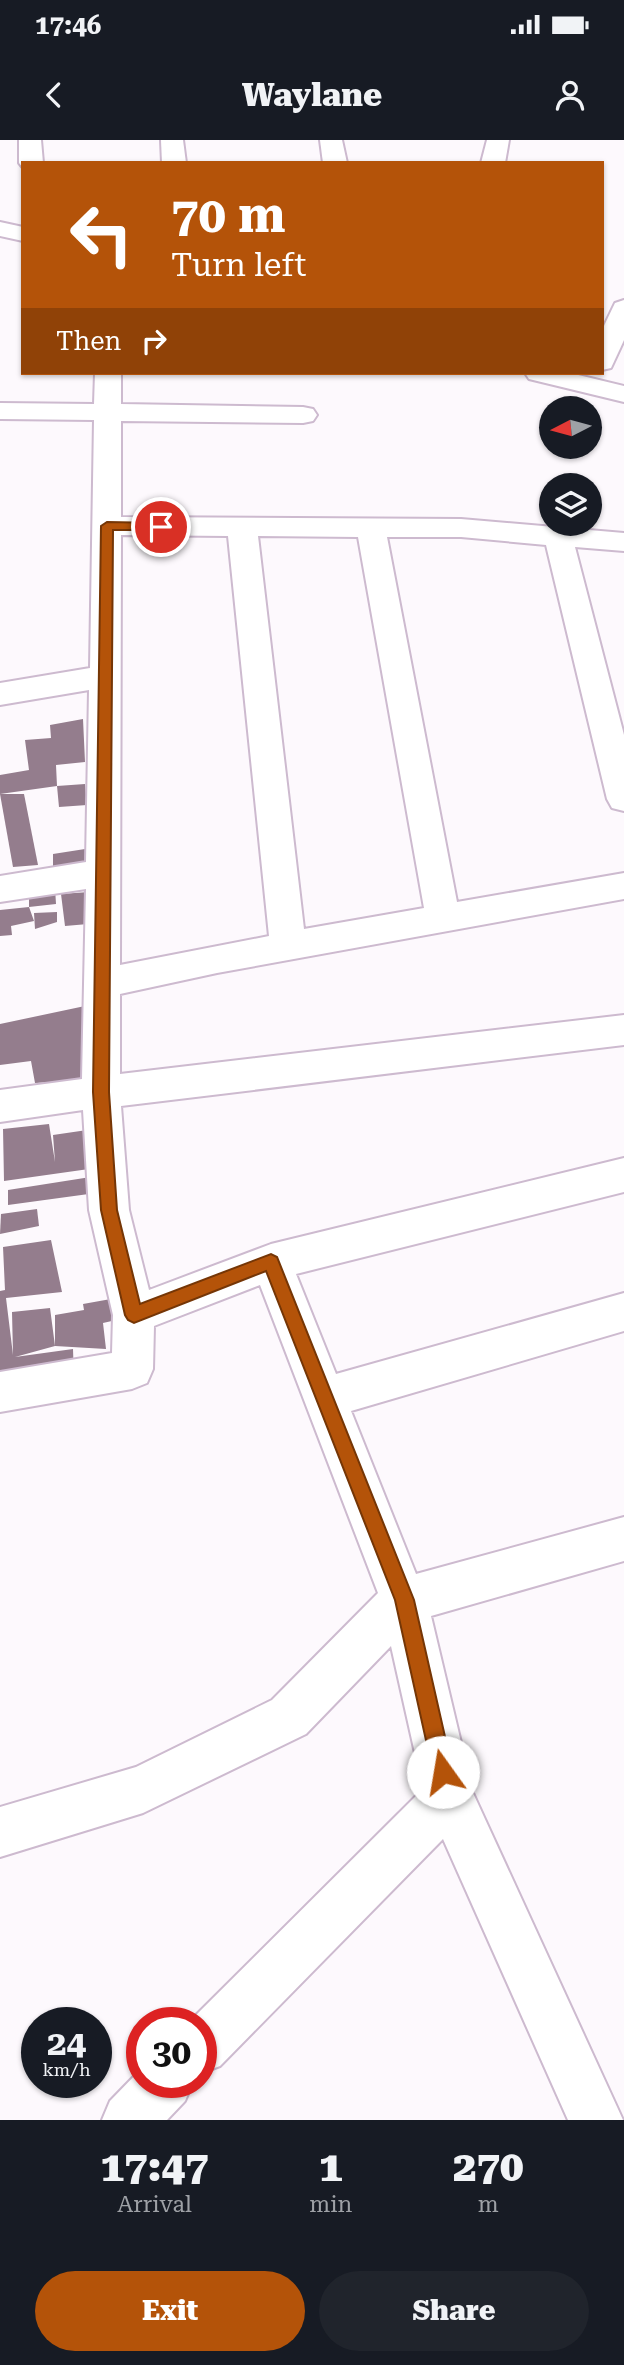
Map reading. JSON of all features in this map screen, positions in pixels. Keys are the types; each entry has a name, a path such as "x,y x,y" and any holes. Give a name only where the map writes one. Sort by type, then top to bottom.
{"street":[{"path":"30,140 31,161"},
{"path":"172,140 174,161"},
{"path":"331,140 335,161"},
{"path":"493,161 498,140"},
{"path":"0,229 21,233"},
{"path":"604,357 624,308"},
{"path":"0,1392 132,1369 134,1315 109,1210 101,1092 108,375"},
{"path":"554,375 595,380 624,394"},
{"path":"0,411 303,415"},
{"path":"107,526 461,528 539,534"},
{"path":"242,527 288,947"},
{"path":"371,528 443,919"},
{"path":"624,542 558,536 624,799"},
{"path":"0,694 105,676"},
{"path":"0,889 103,873"},
{"path":"102,984 624,886"},
{"path":"0,1106 624,1030"},
{"path":"134,1315 271,1262 624,1174"},
{"path":"271,1262 404,1600 449,1797 596,2120"},
{"path":"324,1398 624,1312"},
{"path":"0,1832 143,1789 289,1717 404,1600 624,1539"},
{"path":"217,2031 449,1797"},
{"path":"129,2120 150,2098"}],"building":[{"path":"83,719 85,762 56,765 57,786 0,794 0,775 29,770 25,740 51,738 50,725"},
{"path":"85,784 87,805 59,807 57,786"},
{"path":"0,794 24,794 38,865 13,867"},
{"path":"85,849 90,875 53,881 53,854"},
{"path":"55,888 56,904 29,907 29,890"},
{"path":"89,892 88,924 65,926 61,894"},
{"path":"29,907 34,921 11,926 12,935 0,936 0,910"},
{"path":"57,912 57,922 35,929 34,913"},
{"path":"85,1006 86,1080 35,1083 31,1061 0,1065 0,1024"},
{"path":"49,1124 55,1162 53,1135 94,1129 96,1168 4,1181 3,1129"},
{"path":"97,1176 96,1193 8,1205 8,1190"},
{"path":"37,1209 39,1226 0,1234 1,1214"},
{"path":"51,1240 62,1292 6,1298 13,1355 12,1312 50,1308 55,1346 15,1357 73,1349 74,1379 0,1388 0,1291 5,1290 3,1247"},
{"path":"122,1297 125,1318 103,1323 106,1349 55,1346 55,1315 84,1310 83,1304"}],"route":[{"path":"161,527 107,526 101,1092 109,1210 134,1315 271,1262 404,1600 443,1772"}]}
